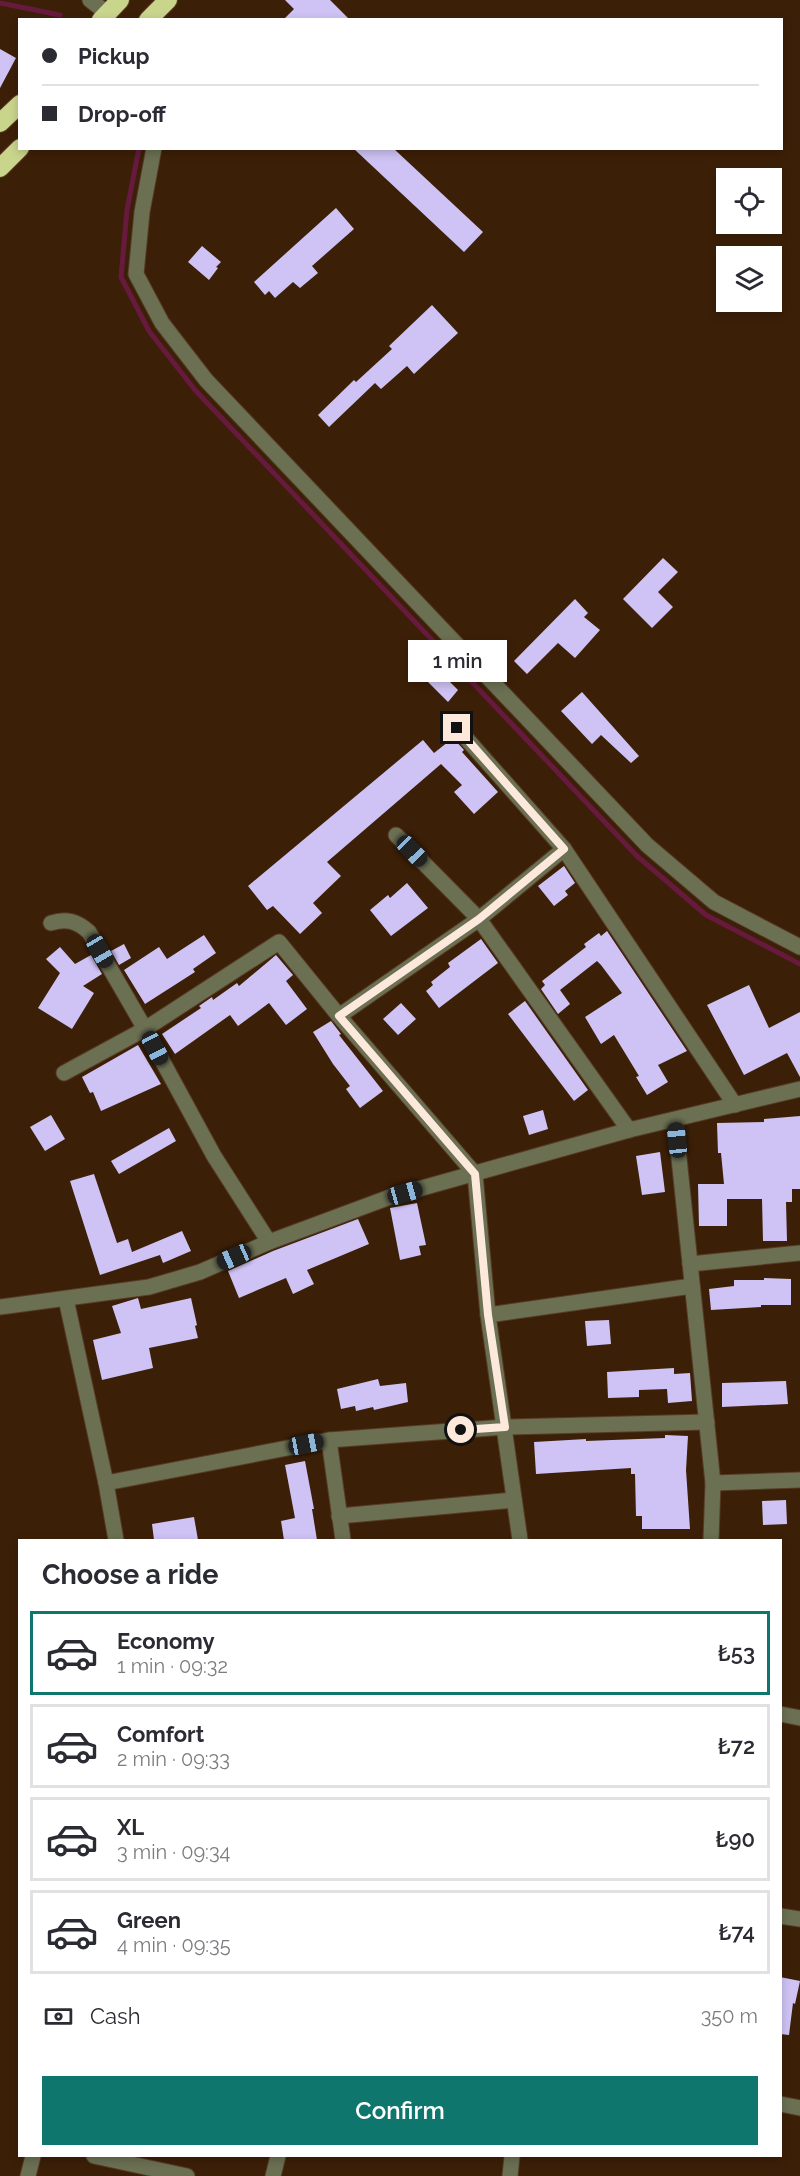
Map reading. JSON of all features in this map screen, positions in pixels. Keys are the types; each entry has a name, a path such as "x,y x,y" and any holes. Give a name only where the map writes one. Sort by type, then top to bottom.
{"highway":[{"path":"104,16 120,0"},
{"path":"150,18 168,0"},
{"path":"0,123 18,106"},
{"path":"0,168 18,150"}],"street":[{"path":"91,0 104,16"},
{"path":"154,150 142,212 136,274 162,322 207,380 647,845 714,902 800,947"},
{"path":"457,728 564,849 735,1105"},
{"path":"396,835 479,919 629,1130"},
{"path":"339,1016 479,919 564,849"},
{"path":"51,923 59,920 76,922 88,932 145,1029 214,1156 269,1242"},
{"path":"64,1073 145,1029 279,942 339,1016 475,1174 488,1315 520,1539"},
{"path":"0,1307 149,1287 173,1281 390,1197 629,1130 800,1089"},
{"path":"675,1119 713,1483 711,1539"},
{"path":"690,1264 800,1253"},
{"path":"488,1315 692,1286"},
{"path":"66,1299 116,1539"},
{"path":"106,1483 329,1440 505,1427 707,1422"},
{"path":"329,1440 343,1539"},
{"path":"713,1483 800,1480"},
{"path":"339,1516 514,1500"},
{"path":"782,1714 800,1718"},
{"path":"782,1916 800,1919"},
{"path":"782,2104 800,2108"},
{"path":"28,2176 33,2157"},
{"path":"99,2157 187,2176"},
{"path":"273,2176 278,2157"},
{"path":"510,2176 512,2157"}],"building":[{"path":"285,0 330,0 348,18 285,18 294,9"},
{"path":"0,49 16,58 0,88"},
{"path":"355,150 395,150 483,232 464,252"},
{"path":"336,208 354,229 312,266 318,273 300,288 293,282 275,298 269,291 265,295 254,282"},
{"path":"202,246 221,262 209,280 188,262"},
{"path":"432,305 458,333 414,374 407,366 381,389 375,383 329,427 318,415 354,380 356,382 392,349 389,346"},
{"path":"663,558 678,572 658,592 673,607 652,628 623,599"},
{"path":"575,599 588,613 584,617 600,630 575,658 558,643 527,674 514,661"},
{"path":"430,662 458,690 448,702 419,673"},
{"path":"582,692 639,756 631,763 601,735 592,744 561,711"},
{"path":"453,738 464,750 462,752 498,792 474,814 454,792 462,785 441,764 327,862 341,876 313,903 322,913 300,934 273,906 267,910 248,886 423,740 434,753"},
{"path":"564,866 575,883 565,891 568,895 554,906 538,886"},
{"path":"407,883 428,908 391,936 370,910 388,895 390,898"},
{"path":"607,931 687,1051 658,1065 668,1082 647,1095 636,1077 639,1076 614,1035 601,1044 585,1017 622,993 597,961 560,990 570,1004 558,1014 541,989 545,985 542,981 586,947 584,944 599,933 601,936"},
{"path":"204,935 216,953 193,969 195,972 145,1004 124,970 159,947 167,959"},
{"path":"481,939 498,963 439,1008 426,991 433,985 431,982 450,967 448,963"},
{"path":"124,944 131,958 119,965 111,951"},
{"path":"60,947 75,964 91,955 102,974 83,986 94,993 72,1029 38,1008 60,973 46,959"},
{"path":"276,955 293,975 286,981 307,1009 286,1025 269,1003 238,1026 230,1015 175,1054 162,1034 201,1008 199,1006 212,997 213,1000 237,983 239,986"},
{"path":"749,985 769,1028 800,1012 800,1077 787,1053 744,1075 707,1005"},
{"path":"525,1001 588,1090 574,1101 508,1014"},
{"path":"401,1003 416,1019 398,1035 383,1019"},
{"path":"331,1021 341,1034 339,1035 383,1091 360,1108 346,1089 350,1086 313,1032"},
{"path":"138,1045 161,1084 101,1111 93,1092 90,1093 82,1077"},
{"path":"543,1110 548,1129 529,1135 523,1116"},
{"path":"51,1115 65,1139 45,1151 30,1127"},
{"path":"800,1116 800,1189 792,1189 792,1202 786,1202 787,1241 763,1241 762,1199 727,1199 727,1226 699,1226 698,1184 724,1184 721,1153 718,1153 717,1123 764,1122 764,1119"},
{"path":"169,1128 176,1141 119,1174 111,1161"},
{"path":"660,1152 665,1192 642,1195 636,1156"},
{"path":"94,1174 117,1243 128,1239 132,1252 182,1231 191,1251 163,1263 160,1255 100,1275 70,1181"},
{"path":"417,1203 426,1245 419,1246 421,1255 400,1260 390,1208"},
{"path":"358,1219 369,1244 307,1270 314,1284 293,1294 286,1278 239,1298 228,1271 273,1251"},
{"path":"764,1278 791,1279 791,1305 761,1305 761,1307 711,1310 709,1289 734,1286 734,1280 764,1280"},
{"path":"138,1298 141,1309 191,1298 198,1338 149,1348 153,1368 102,1380 93,1340 121,1333 112,1306"},
{"path":"609,1320 611,1344 587,1346 585,1321"},
{"path":"674,1368 674,1374 690,1373 692,1401 668,1403 667,1389 639,1390 639,1397 608,1398 607,1372"},
{"path":"378,1379 380,1386 406,1383 408,1402 374,1410 373,1407 356,1411 355,1406 341,1409 337,1389"},
{"path":"786,1381 788,1404 722,1407 722,1383"},
{"path":"665,1435 688,1436 686,1470 690,1529 642,1529 642,1516 636,1516 635,1474 631,1474 631,1468 536,1474 534,1442 665,1438"},
{"path":"305,1461 317,1539 284,1539 281,1521 295,1518 285,1465"},
{"path":"786,1500 787,1524 763,1525 762,1501"},
{"path":"194,1517 198,1539 154,1539 152,1524"},
{"path":"782,1977 800,1981 795,2004 793,2003 789,2035 782,2034"}],"waterway":[{"path":"0,3 60,15"},
{"path":"139,150 127,210 121,277 149,331 195,390 637,856 706,915 800,964"}],"route":[{"path":"457,728 564,849 479,919 339,1016 475,1174 488,1315 505,1427 461,1430"}]}
